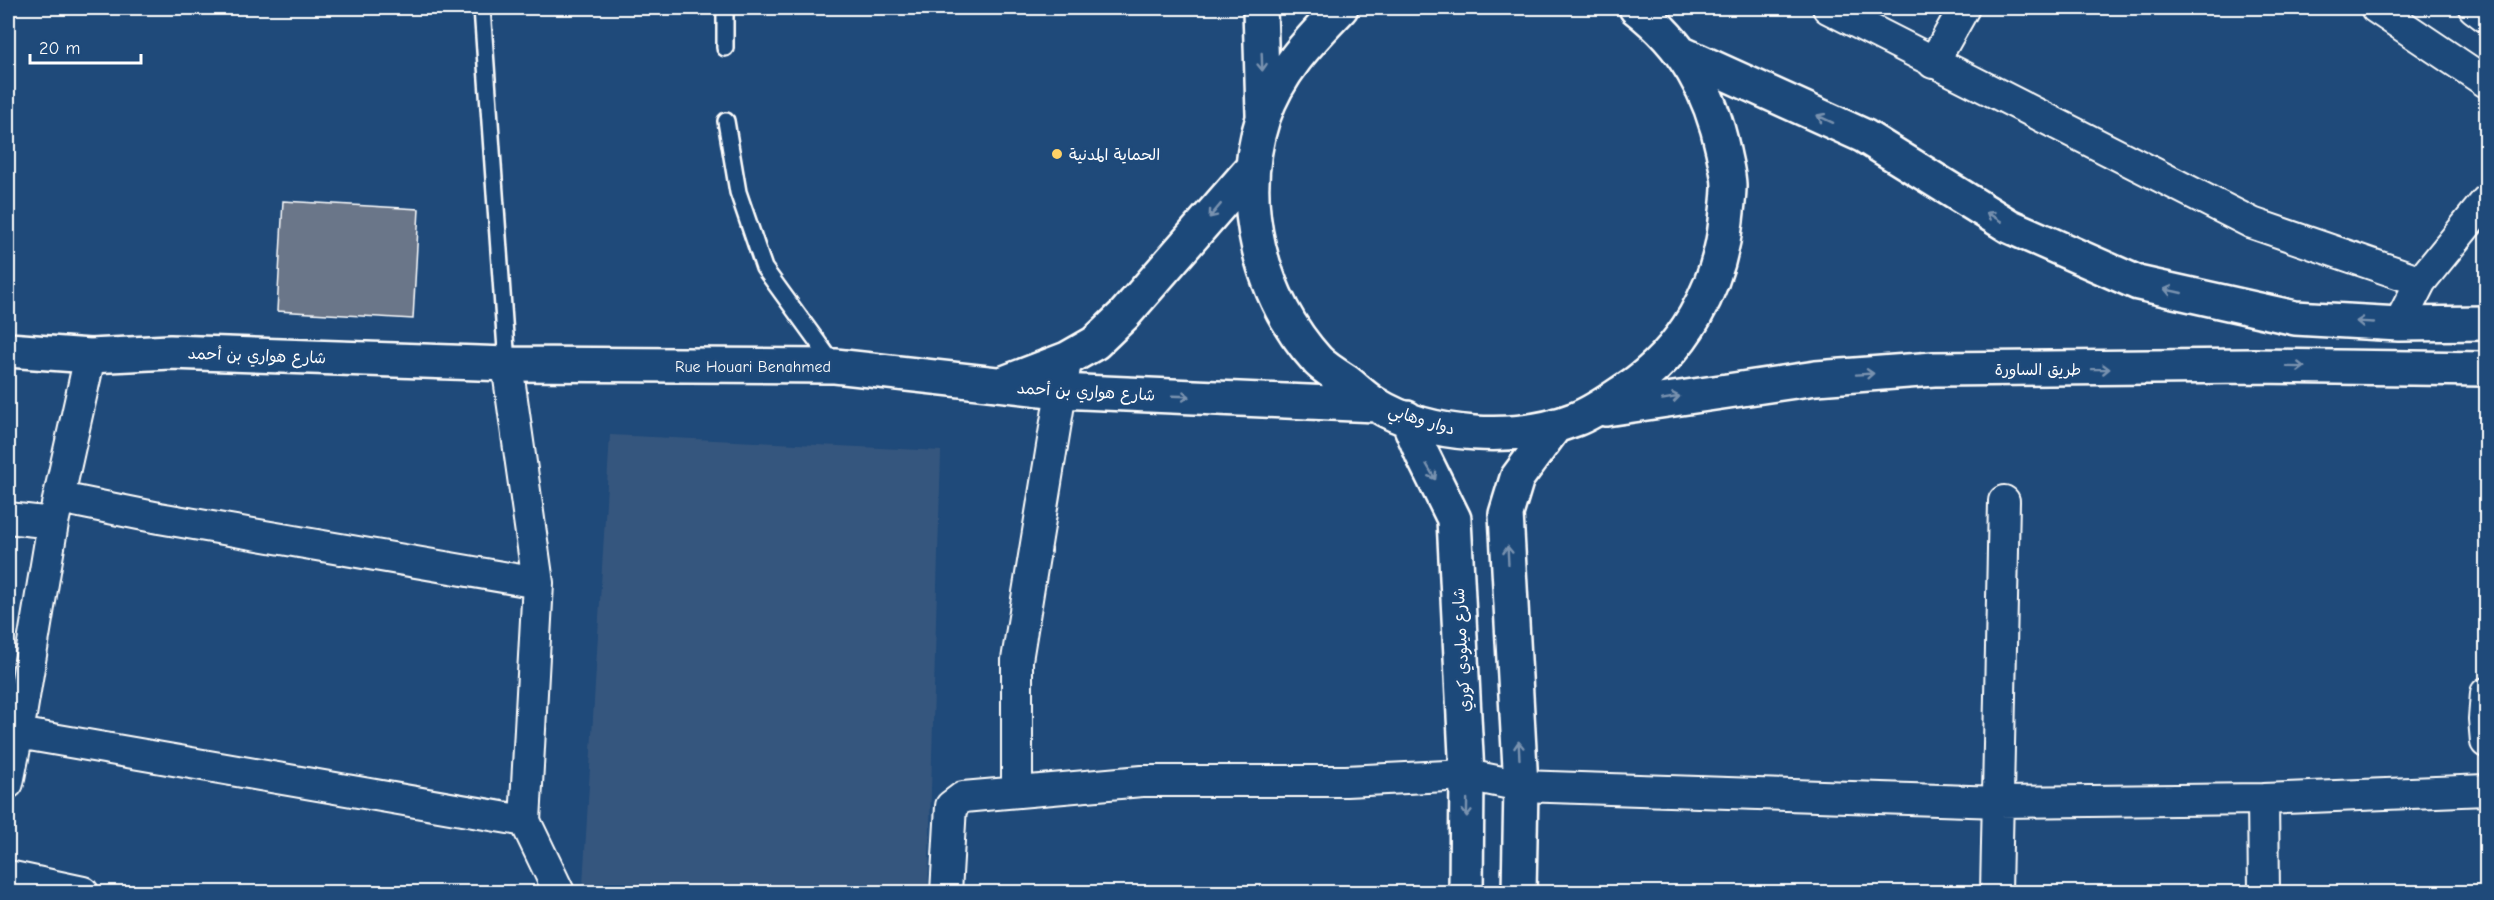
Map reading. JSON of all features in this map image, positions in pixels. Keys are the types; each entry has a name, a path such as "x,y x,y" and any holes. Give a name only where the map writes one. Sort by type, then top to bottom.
{"main road":[{"path":"1260,8 1263,117"},
{"name":"دوار وهابي","path":"1341,8 1295,56 1263,117 1252,166 1255,237 1278,304 1319,362 1376,405 1407,418 1454,431 1505,434 1556,425 1593,411 1651,373 1695,319 1722,254 1729,185 1715,116 1683,54 1653,12"},
{"path":"1683,54 1864,136 2009,226 2138,283 2295,318 2399,324 2487,323"},
{"name":"شارع هواري بن أحمد","path":"997,386 1067,359 1095,343 1125,315 1252,166"},
{"name":"شارع هواري بن أحمد","path":"8,350 90,356 170,352 507,364"},
{"name":"Rue Houari Benahmed","path":"507,364 835,366 997,386"},
{"name":"طريق الساورة","path":"1593,411 1698,393 1816,378 1934,369 2252,366 2487,369"},
{"name":"شارع هواري بن أحمد","path":"997,386 1059,391 1376,405"},
{"name":"شارع ميلودي كوري","path":"1407,418 1454,519 1467,775 1466,892"},
{"path":"1519,892 1521,786 1506,514 1517,478 1556,425"}],"street":[{"path":"1828,8 2252,223 2421,281"},
{"path":"1933,63 1964,8"},
{"path":"2376,8 2487,82"},
{"path":"2474,8 2487,17"},
{"path":"2399,324 2421,281 2487,201"},
{"path":"8,783 13,731 90,356"},
{"path":"1017,792 1017,660 1059,391 1067,359"},
{"path":"507,364 538,583 525,821 559,892"},
{"path":"1996,892 2004,501"},
{"path":"8,518 57,510 159,518 538,583"},
{"path":"13,731 525,821"},
{"path":"946,892 951,806 963,797 1142,781 1346,781 1467,775 1521,786 1999,802 2263,799 2487,790"},
{"path":"2263,799 2264,892"},
{"path":"8,876 83,892"}],"lane":[{"path":"482,8 507,364"},
{"path":"725,8 725,48"},
{"path":"726,121 738,192 764,268 835,366"}],"shaded area":[{"path":"610,435 941,451 928,892 747,892 583,885"}],"building":[{"path":"310,8 372,8 372,11"},
{"path":"283,201 419,209 413,319 277,311"}],"place":[{"name":"الحماية المدنية","path":"1057,154"}]}
